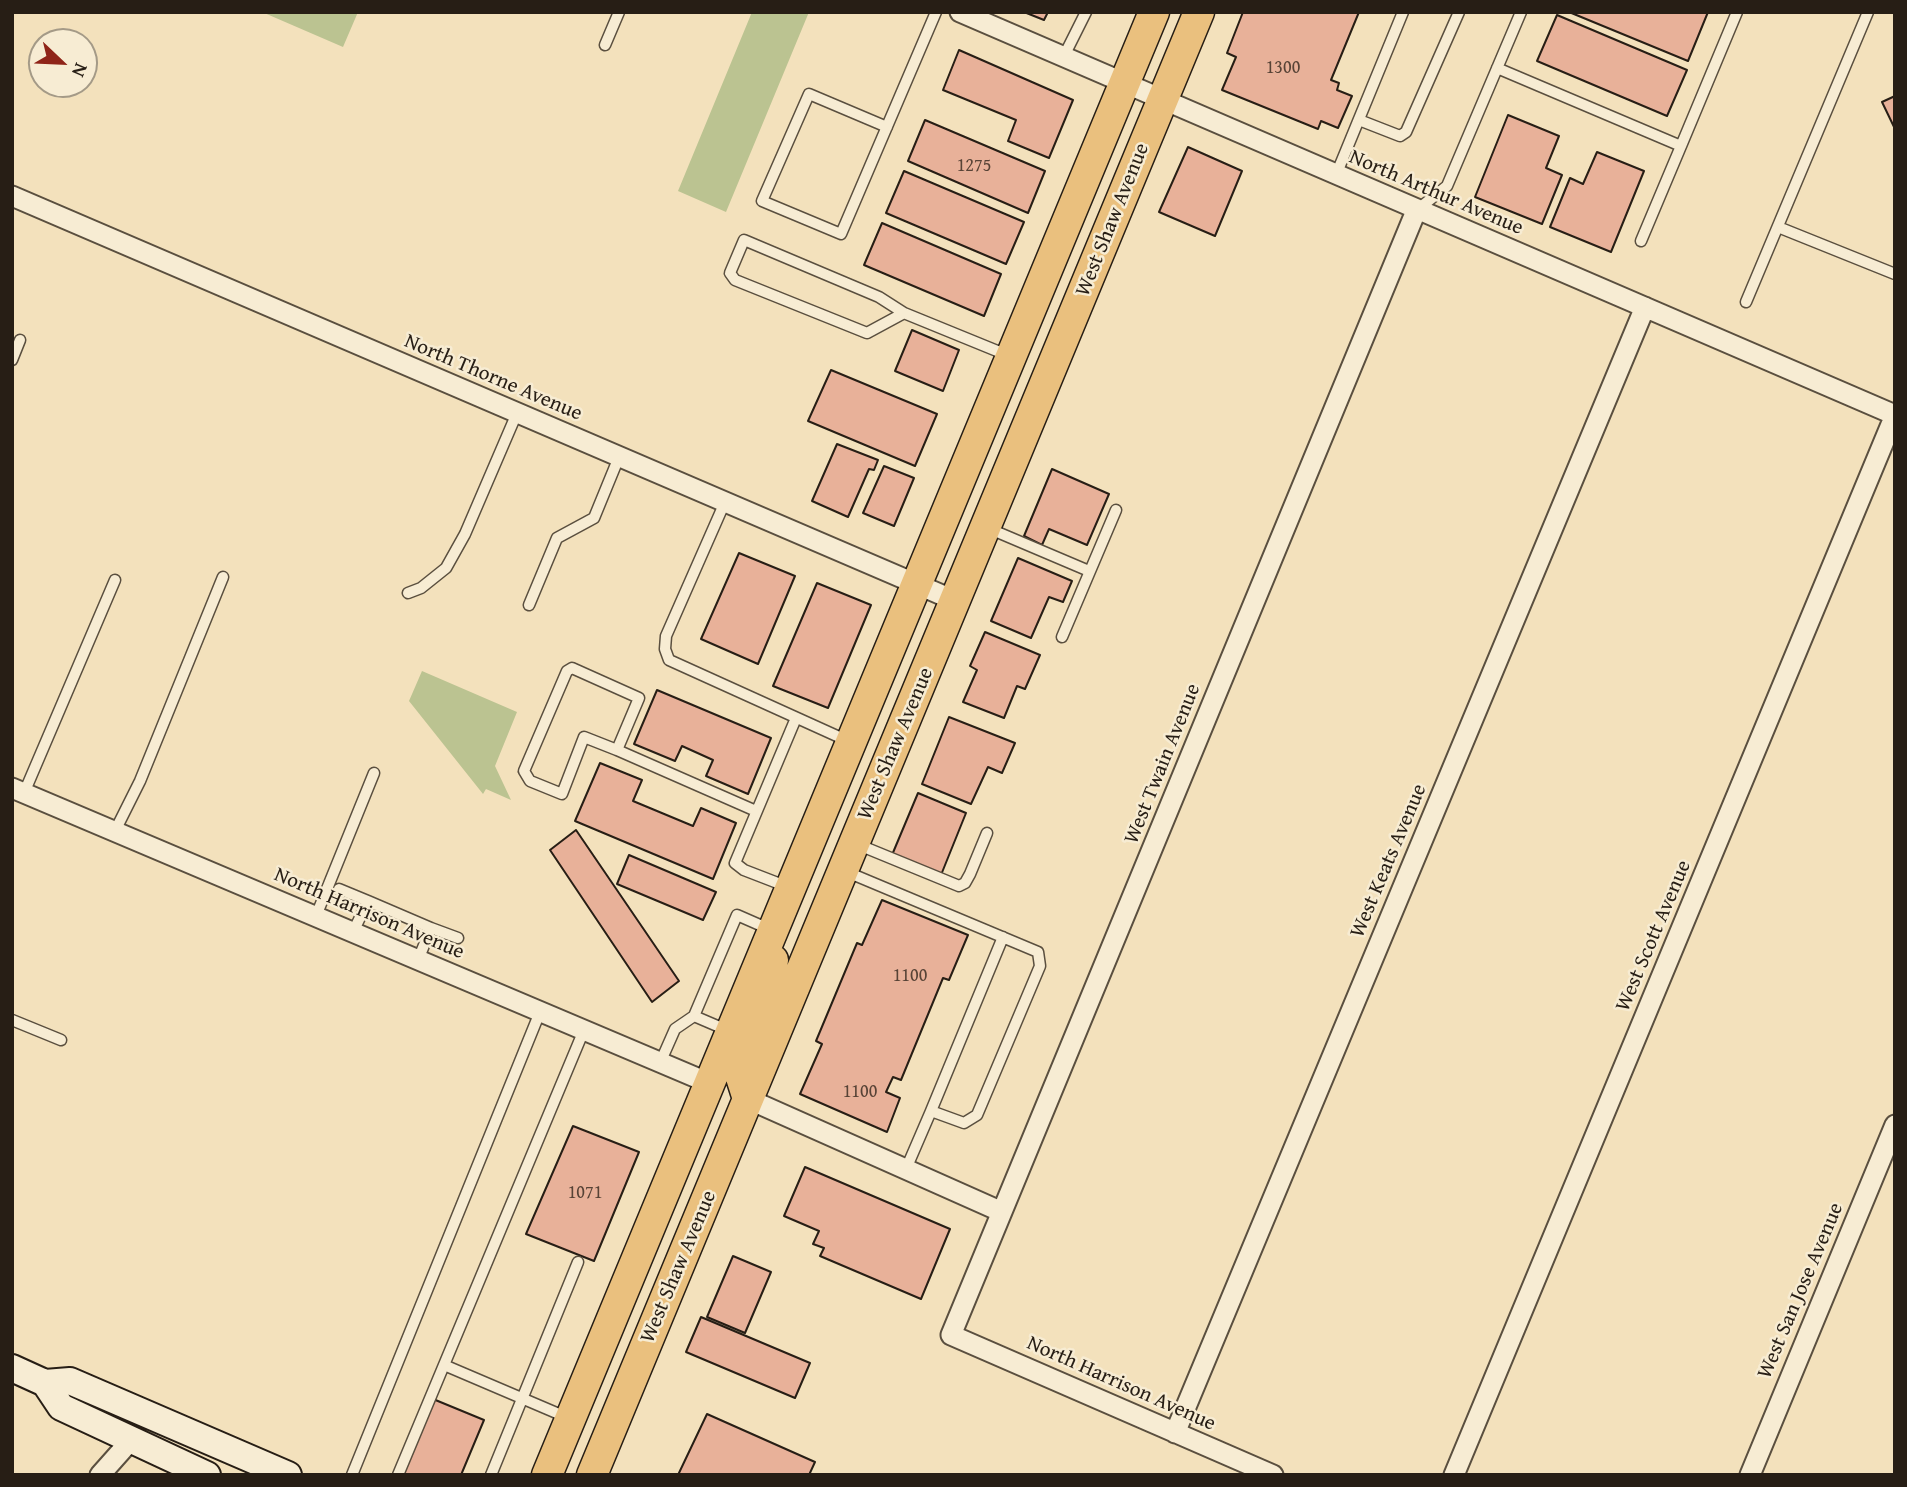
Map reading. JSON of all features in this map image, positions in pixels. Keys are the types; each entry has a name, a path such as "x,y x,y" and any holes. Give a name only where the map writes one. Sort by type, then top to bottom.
{"main road":[{"name":"West Shaw Avenue","path":"547,1475 1154,12"},
{"name":"West Shaw Avenue","path":"592,1475 1199,12"},
{"path":"748,1100 738,1071 766,999 775,924"},
{"path":"708,1198 695,1176 723,1107 722,1098 709,1083"},
{"path":"12,1368 45,1383 70,1381 288,1475"},
{"path":"45,1383 61,1407 207,1475"}],"street":[{"name":"North Arthur Avenue","path":"960,12 1416,211 1895,415"},
{"name":"North Thorne Avenue","path":"12,196 956,601"},
{"name":"West Twain Avenue","path":"951,1335 1416,211"},
{"name":"West Keats Avenue","path":"1175,1433 1645,307"},
{"name":"West Scott Avenue","path":"1454,1475 1895,415"},
{"name":"North Harrison Avenue","path":"18,790 709,1083"},
{"path":"748,1100 1002,1212"},
{"name":"West San Jose Avenue","path":"1750,1475 1895,1125"},
{"name":"North Harrison Avenue","path":"951,1335 1273,1475"},
{"path":"100,1475 132,1439"}],"lane":[{"path":"605,45 619,12"},
{"path":"887,127 809,94 762,201 841,234 887,127 936,12"},
{"path":"1064,56 1086,12"},
{"path":"1336,175 1403,12"},
{"path":"1359,120 1400,136 1406,132 1459,12"},
{"path":"1416,211 1447,186 1521,12"},
{"path":"1641,241 1737,12"},
{"path":"1746,302 1868,12"},
{"path":"1497,68 1681,146"},
{"path":"1778,227 1895,274"},
{"path":"904,313 867,333 736,280 730,273 744,240 879,296 904,313 1011,356"},
{"path":"12,360 20,340"},
{"path":"408,593 421,588 446,568 465,534 517,413"},
{"path":"529,605 557,538 594,518 619,457"},
{"path":"725,502 666,636 665,649 669,660 851,742"},
{"path":"1062,637 1115,510"},
{"path":"986,527 1089,571"},
{"path":"115,831 140,781 223,577"},
{"path":"18,790 115,580"},
{"path":"617,750 639,698 572,668 567,671 524,771 530,781 562,794 584,737 756,811"},
{"path":"790,888 744,870 735,863 796,718"},
{"path":"316,916 374,773"},
{"path":"849,857 959,886 965,883 970,874 987,833"},
{"path":"849,857 1003,937 1038,952 1040,967 977,1115 964,1123 931,1111"},
{"path":"338,889 458,939"},
{"path":"353,932 368,901"},
{"path":"660,1063 675,1029 694,1016 737,915 775,924"},
{"path":"418,960 431,928"},
{"path":"906,1169 1003,937"},
{"path":"352,1475 540,1012"},
{"path":"694,1016 730,1032"},
{"path":"12,1020 61,1040"},
{"path":"398,1475 584,1030"},
{"path":"491,1475 578,1262"},
{"path":"444,1365 570,1419"}],"green space":[{"path":"262,12 358,12 343,47"},
{"path":"752,12 809,12 726,212 678,191"},
{"path":"422,671 517,712 495,766 511,800 486,789 483,794 409,701"}],"building":[{"path":"1024,12 1048,12 1044,20"},
{"path":"1243,12 1359,12 1331,80 1339,83 1337,90 1352,96 1338,128 1321,121 1318,129 1222,90 1236,57 1227,53"},
{"path":"1569,12 1708,12 1688,61"},
{"path":"1557,15 1687,70 1667,116 1537,61"},
{"path":"959,50 1073,100 1049,158 1008,141 1016,120 943,90"},
{"path":"1895,96 1895,129 1882,102"},
{"path":"1508,115 1559,136 1546,168 1562,175 1542,224 1475,197"},
{"path":"925,120 1045,171 1028,213 908,161"},
{"path":"1188,147 1242,171 1215,236 1159,212"},
{"path":"1597,152 1644,171 1611,252 1550,227 1570,178 1583,184"},
{"path":"904,171 1024,222 1006,264 886,213"},
{"path":"882,223 1001,274 984,316 864,265"},
{"path":"912,330 959,350 943,391 895,371"},
{"path":"831,370 937,414 915,466 808,421"},
{"path":"837,444 878,460 874,470 869,469 848,517 812,501"},
{"path":"884,466 914,478 894,526 863,513"},
{"path":"1052,469 1109,494 1087,545 1049,529 1042,545 1024,536"},
{"path":"739,553 795,576 758,664 701,639"},
{"path":"1018,558 1072,581 1063,602 1049,597 1031,638 991,621"},
{"path":"817,583 871,605 828,708 773,686"},
{"path":"985,632 1040,655 1025,689 1017,686 1004,718 963,702 977,670 970,666"},
{"path":"657,690 771,738 748,794 706,776 713,760 682,746 675,761 634,744"},
{"path":"949,717 1015,743 1002,773 988,767 971,804 922,784"},
{"path":"600,763 642,780 633,801 693,826 701,808 736,823 713,879 575,821"},
{"path":"918,793 966,813 941,875 892,855"},
{"path":"576,830 679,981 652,1002 550,850"},
{"path":"629,855 716,892 703,920 617,884"},
{"path":"882,900 968,935 949,980 943,978 901,1080 893,1077 886,1092 900,1098 887,1132 800,1094 822,1044 816,1041 857,943 862,945"},
{"path":"573,1126 639,1152 594,1261 526,1234"},
{"path":"805,1167 950,1229 921,1299 820,1256 824,1248 813,1244 819,1231 784,1216"},
{"path":"733,1256 771,1272 745,1333 707,1317"},
{"path":"701,1317 810,1363 795,1398 686,1352"},
{"path":"433,1399 484,1420 461,1475 401,1475"},
{"path":"707,1414 815,1462 809,1475 678,1475"}]}
